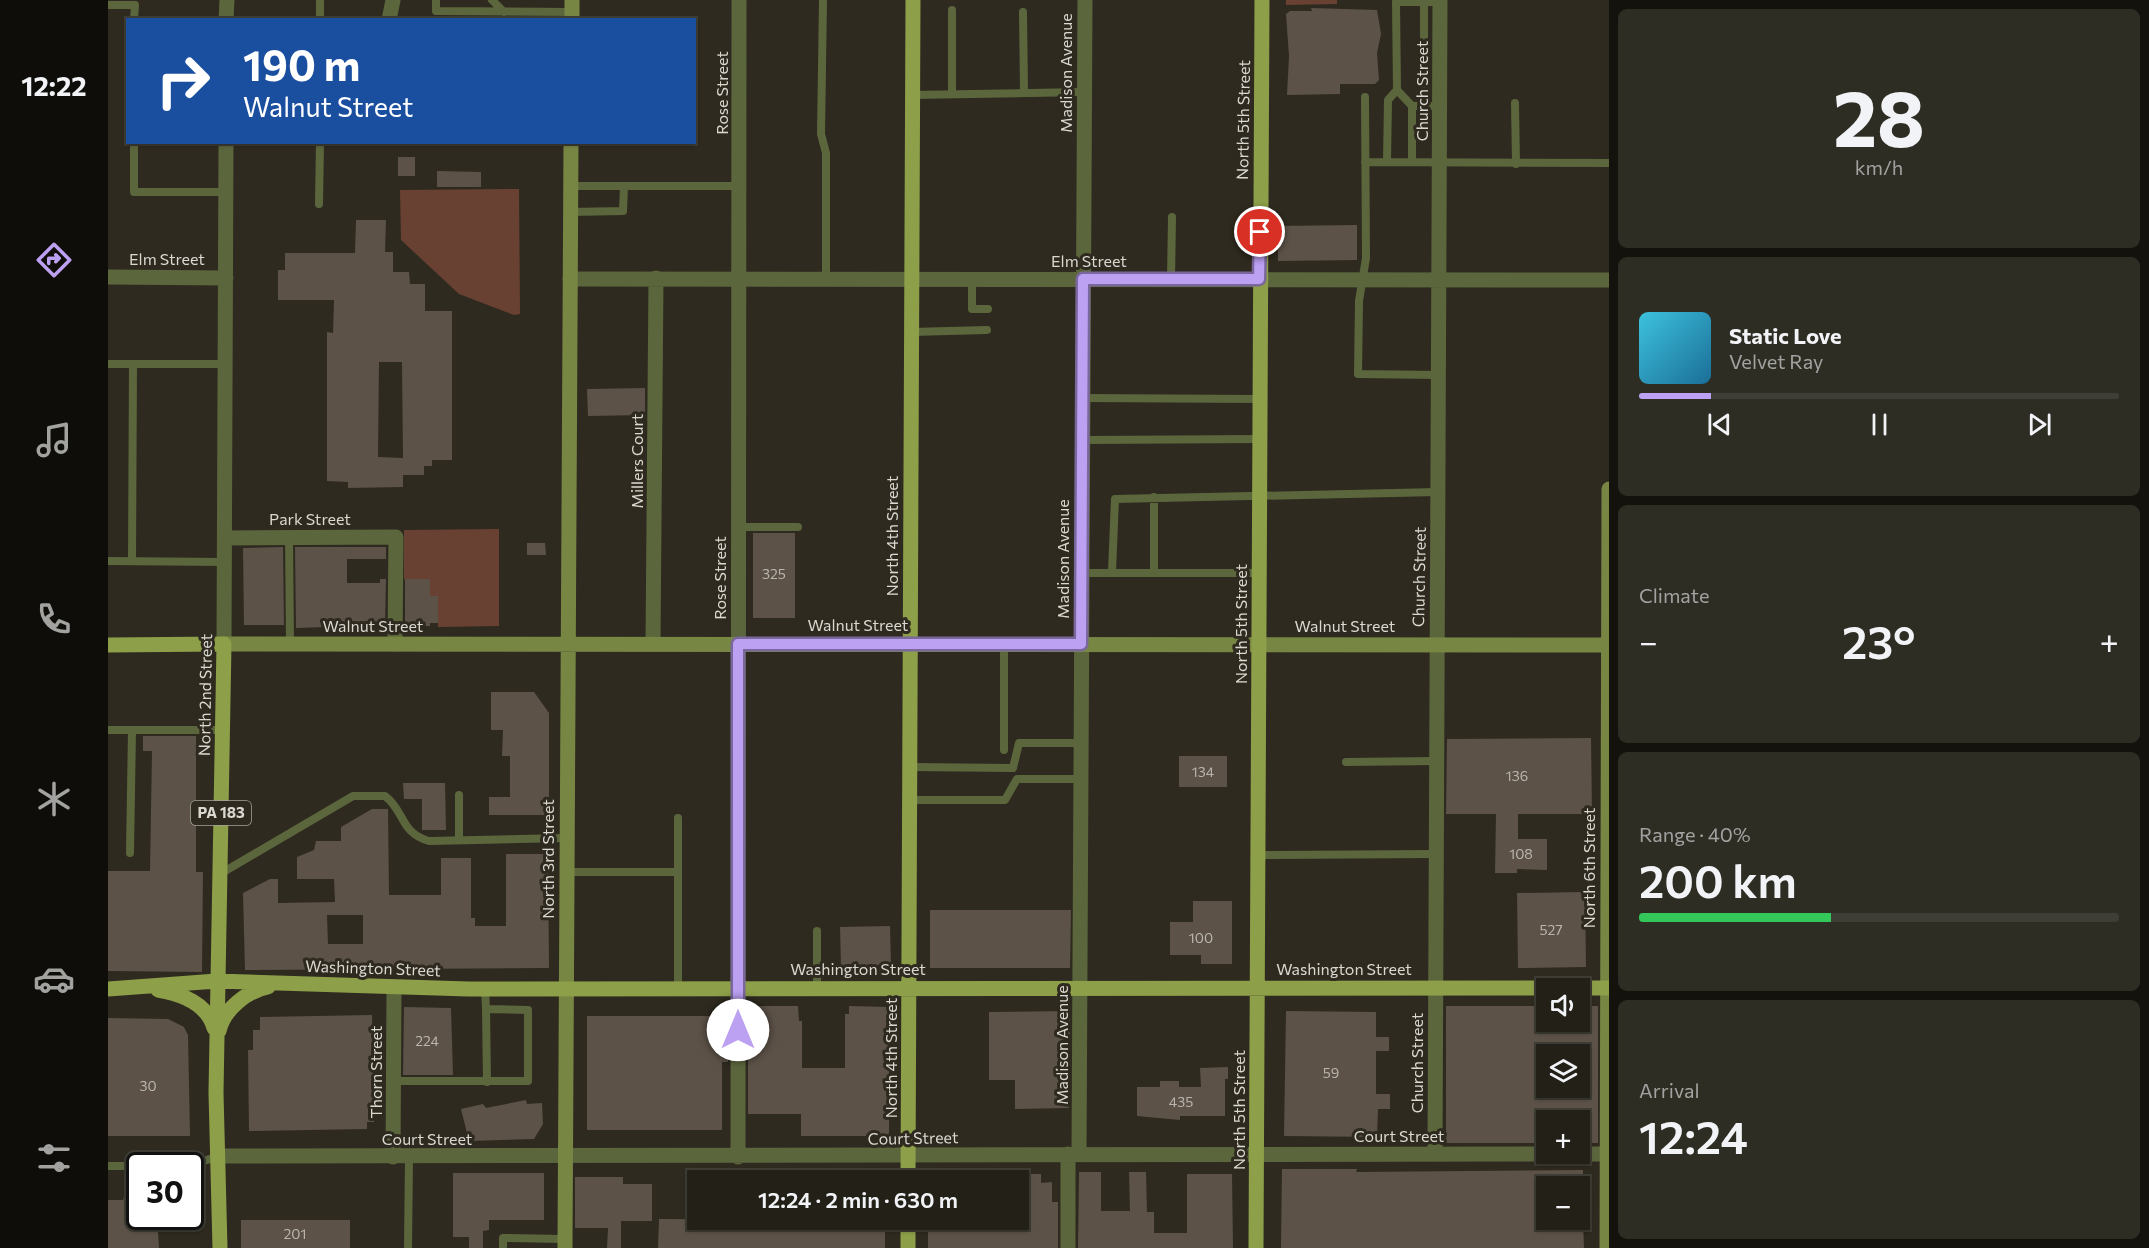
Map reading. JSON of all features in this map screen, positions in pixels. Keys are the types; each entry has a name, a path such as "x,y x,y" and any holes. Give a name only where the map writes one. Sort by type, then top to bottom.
{"main road":[{"name":"North 4th Street","path":"908,1170 913,0"},
{"name":"North 5th Street","path":"1256,1248 1262,0"},
{"name":"Walnut Street","path":"108,645 224,644"},
{"name":"North 2nd Street","path":"220,1248 217,981 224,644"},
{"name":"Washington Street","path":"108,989 217,981 485,989 1608,988"},
{"path":"217,1039 226,1014 250,993 264,987 295,983"},
{"path":"128,988 172,993 196,1003 206,1011 217,1039"},
{"path":"908,1230 908,1248"}],"street":[{"path":"226,0 226,18"},
{"path":"388,18 393,0"},
{"name":"Rose Street","path":"738,1157 740,0"},
{"name":"Madison Avenue","path":"1068,1248 1080,987 1085,0"},
{"name":"Church Street","path":"1435,1154 1435,644 1439,163 1432,106 1440,1"},
{"name":"North 2nd Street","path":"224,644 226,144"},
{"name":"North 3rd Street","path":"565,1244 571,144"},
{"name":"Elm Street","path":"108,277 226,278"},
{"name":"Millers Court","path":"653,644 656,278"},
{"name":"Elm Street","path":"570,279 1609,280"},
{"name":"North 6th Street","path":"1606,1248 1609,489"},
{"name":"Park Street","path":"225,537 396,537 395,644"},
{"name":"Walnut Street","path":"224,644 1609,645"},
{"name":"Thorn Street","path":"394,987 394,1081 401,1157"},
{"name":"Court Street","path":"218,1156 1608,1154"}],"lane":[{"path":"320,0 320,18"},
{"path":"436,0 436,11 572,11"},
{"path":"492,0 504,12"},
{"path":"823,0 821,134 826,153 826,278"},
{"path":"1412,162 1412,106 1397,90 1396,2 1440,1"},
{"path":"1412,106 1432,106 1424,2"},
{"path":"108,5 135,5 135,18"},
{"path":"952,10 952,93"},
{"path":"1023,12 1023,92"},
{"path":"1387,162 1388,100 1397,90"},
{"path":"912,95 1084,92"},
{"path":"1365,97 1366,258 1359,301 1358,374 1438,375"},
{"path":"1515,103 1516,164"},
{"path":"134,144 134,192 226,192"},
{"path":"319,204 320,144"},
{"path":"1365,162 1609,164"},
{"path":"571,186 741,186"},
{"path":"570,212 623,212 624,186"},
{"path":"1171,279 1172,217"},
{"path":"972,278 972,309 988,309"},
{"path":"911,332 987,330"},
{"path":"108,364 225,364"},
{"path":"132,561 133,364"},
{"path":"1082,398 1260,399"},
{"path":"1082,440 1260,440"},
{"path":"1112,572 1115,499 1438,492"},
{"path":"1154,497 1154,573"},
{"path":"738,527 798,527"},
{"path":"289,537 290,644"},
{"path":"108,561 225,562"},
{"path":"1081,573 1259,573"},
{"path":"1004,644 1004,750"},
{"path":"108,730 223,730"},
{"path":"130,853 132,730"},
{"path":"909,800 1005,800 1017,779 1013,768 1019,743 1080,743"},
{"path":"1346,762 1435,761"},
{"path":"909,767 1013,768"},
{"path":"1017,779 1080,778"},
{"path":"220,874 352,796 385,795 394,804 411,833 429,841 566,838"},
{"path":"459,795 459,840"},
{"path":"678,818 678,988"},
{"path":"1258,855 1435,854"},
{"path":"566,872 678,872"},
{"path":"817,931 817,988"},
{"path":"485,989 487,1082"},
{"path":"394,1081 528,1081 528,1010 486,1009"},
{"path":"204,1161 218,1156"},
{"path":"401,1157 408,1246"},
{"path":"108,1166 126,1166"},
{"path":"503,1248 503,1238 565,1244"}],"shaded area":[{"path":"1286,0 1337,0 1337,4 1286,5"},
{"path":"519,189 520,314 514,315 459,294 401,240 400,190"},
{"path":"499,529 499,626 438,627 438,596 430,596 430,579 404,579 404,530"}],"building":[{"path":"1311,8 1377,10 1381,34 1377,53 1379,80 1375,84 1340,84 1340,94 1287,95 1289,56 1286,14 1290,11 1312,11"},
{"path":"398,157 415,157 415,176 398,176"},
{"path":"437,171 481,172 481,187 437,187"},
{"path":"356,220 386,220 385,252 393,252 393,272 409,272 410,284 425,284 425,311 452,311 452,460 432,460 432,466 424,466 424,475 403,475 403,487 348,488 348,482 327,481 327,332 333,333 334,300 278,300 278,270 285,270 285,253 355,253","holes":["379,362 402,362 403,458 378,457"]},
{"path":"1357,225 1357,260 1278,261 1278,226"},
{"path":"645,388 645,415 588,416 587,389"},
{"path":"753,533 795,533 795,618 753,618"},
{"path":"527,543 545,543 546,555 527,555"},
{"path":"283,547 284,625 244,625 243,548"},
{"path":"295,547 386,547 386,559 347,559 347,583 380,583 380,579 386,579 385,625 296,628"},
{"path":"405,579 430,579 430,596 438,596 438,623 430,623 430,626 405,626"},
{"path":"491,692 534,692 549,713 549,815 489,815 489,797 510,797 510,756 502,756 503,730 491,730"},
{"path":"143,736 196,736 196,872 203,872 202,972 108,971 108,871 150,871 152,751 143,751"},
{"path":"1591,738 1592,814 1518,814 1518,839 1547,839 1547,870 1517,869 1517,873 1495,873 1496,814 1446,814 1447,739"},
{"path":"1179,756 1227,756 1227,787 1179,787"},
{"path":"403,783 445,783 446,830 422,830 422,799 404,799"},
{"path":"372,809 388,809 389,895 441,895 441,858 471,858 471,918 475,918 475,926 506,926 506,854 548,854 549,968 245,970 243,893 270,879 278,879 278,903 335,902 334,879 297,879 297,857 314,850 316,841 341,841 341,827","holes":["327,915 363,915 363,944 328,944"]},
{"path":"1585,892 1586,967 1518,968 1517,893"},
{"path":"1193,901 1232,901 1232,964 1201,964 1201,955 1170,955 1170,922 1193,922"},
{"path":"930,910 1071,910 1070,968 930,968"},
{"path":"890,926 891,965 841,966 840,927"},
{"path":"748,1006 798,1006 799,1021 802,1021 802,1068 845,1068 845,1014 849,1014 849,1006 889,1007 889,1136 801,1136 801,1114 748,1114"},
{"path":"1446,1006 1536,1006 1536,1032 1590,1032 1590,1006 1598,1006 1598,1143 1590,1143 1590,1110 1536,1110 1536,1143 1446,1143"},
{"path":"404,1007 451,1008 453,1075 403,1075"},
{"path":"1070,1011 1069,1108 1015,1109 1015,1080 989,1080 989,1012"},
{"path":"1286,1011 1376,1012 1376,1037 1389,1037 1389,1051 1376,1051 1376,1094 1390,1094 1390,1109 1378,1109 1377,1137 1284,1136"},
{"path":"372,1015 374,1122 367,1122 367,1129 249,1131 248,1050 253,1050 253,1030 260,1030 260,1017"},
{"path":"587,1016 728,1016 728,1062 722,1062 722,1130 587,1130"},
{"path":"108,1018 168,1019 184,1027 188,1035 190,1136 108,1136"},
{"path":"1228,1067 1228,1079 1225,1079 1225,1116 1180,1116 1180,1120 1137,1116 1137,1087 1160,1087 1160,1081 1179,1081 1179,1087 1201,1087 1200,1068"},
{"path":"526,1100 527,1104 542,1103 543,1124 534,1139 469,1141 461,1109 483,1104 486,1108"},
{"path":"1282,1169 1357,1169 1356,1172 1583,1170 1583,1176 1536,1176 1536,1230 1583,1230 1584,1248 1281,1248"},
{"path":"1079,1172 1101,1172 1101,1211 1130,1211 1129,1172 1146,1172 1147,1212 1154,1212 1154,1233 1187,1233 1187,1174 1232,1174 1233,1248 1078,1248"},
{"path":"453,1173 544,1173 544,1220 489,1220 489,1230 483,1231 483,1248 469,1248 469,1237 453,1237"},
{"path":"1029,1174 1041,1174 1041,1183 1052,1182 1052,1202 1058,1202 1058,1248 928,1248 928,1230 1029,1230"},
{"path":"575,1177 623,1177 623,1184 652,1184 652,1221 621,1221 621,1248 607,1248 608,1228 575,1228"},
{"path":"126,1191 126,1230 158,1230 159,1248 108,1248 108,1200 123,1200"},
{"path":"659,1219 687,1219 687,1230 885,1230 885,1248 658,1248"},
{"path":"241,1220 350,1220 350,1248 241,1248"}],"route":[{"path":"738,1030 738,644 1081,644 1083,279 1259,279 1260,232"}]}
